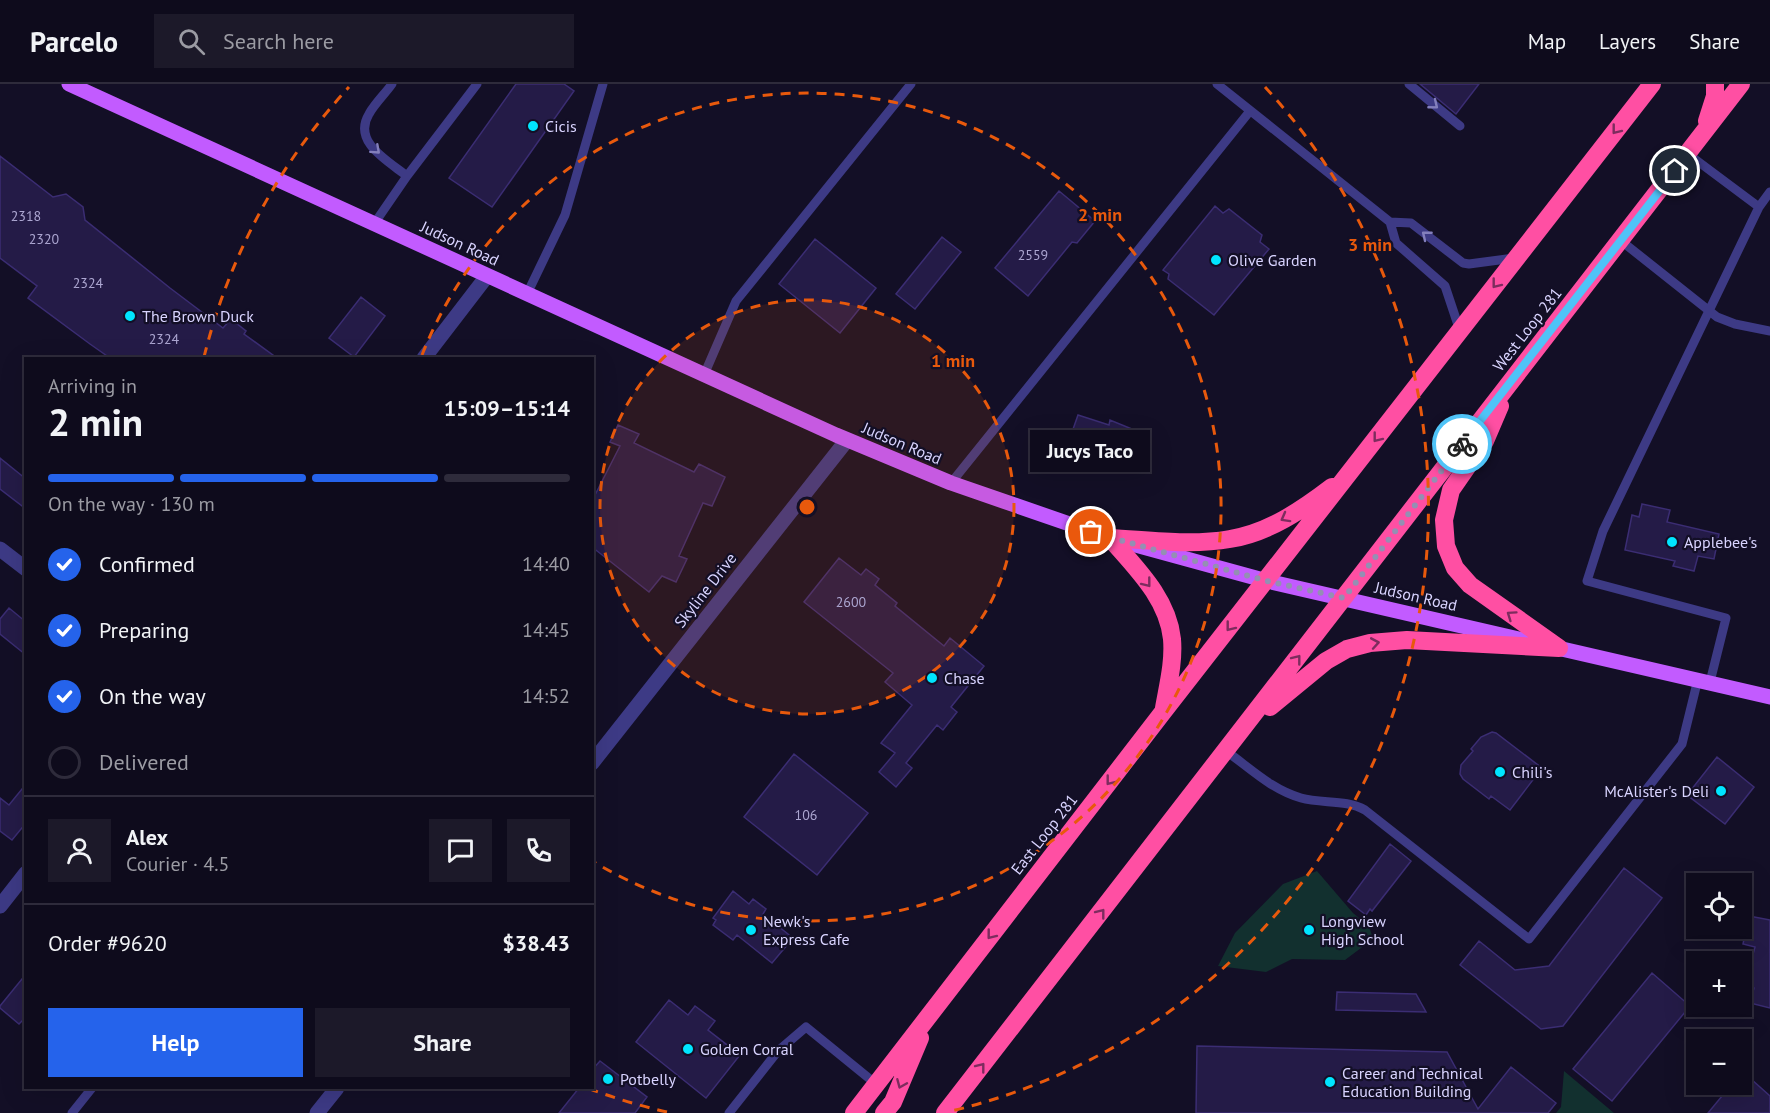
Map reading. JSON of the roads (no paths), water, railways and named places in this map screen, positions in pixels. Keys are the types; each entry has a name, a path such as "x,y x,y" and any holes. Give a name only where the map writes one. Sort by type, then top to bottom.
{"highway":[{"path":"1702,137 1710,113 1715,84"},
{"name":"West Loop 281","path":"1344,598 1741,84"},
{"path":"1267,581 1647,87"},
{"path":"1512,380 1485,441 1451,490 1446,509 1444,534 1446,546 1455,568 1470,585 1559,648"},
{"path":"1110,538 1212,541 1247,535 1298,511 1350,473"},
{"path":"1110,538 1150,586 1169,623 1172,652 1171,672 1163,712"},
{"name":"East Loop 281","path":"855,1113 1163,712 1267,581"},
{"path":"945,1113 1344,598"},
{"path":"1241,731 1316,667 1337,654 1357,646 1381,641 1407,640 1559,648"},
{"path":"884,1113 893,1102 930,1014"}],"main road":[{"name":"Judson Road","path":"75,85 847,440 951,483 1110,538 1267,581 1770,697"}],"street":[{"path":"425,357 487,276"},
{"name":"Skyline Drive","path":"594,760 847,440"},
{"path":"0,549 24,567"},
{"path":"1,902 24,875"},
{"path":"317,1113 336,1089"}],"lane":[{"path":"393,84 367,116 364,132 370,146 407,176"},
{"path":"364,132 400,84"},
{"path":"374,224 407,176 477,84"},
{"path":"527,294 565,215 603,84"},
{"path":"704,375 736,301 911,84"},
{"path":"1217,84 1389,222 1396,243 1445,286 1460,331"},
{"path":"1408,84 1460,126"},
{"path":"951,483 1250,111"},
{"path":"1688,154 1759,207"},
{"path":"1226,751 1288,794 1314,801 1350,804 1365,810 1529,939 1682,744 1726,618 1587,581 1604,531 1759,207 1770,192"},
{"path":"1389,222 1411,223 1462,262 1469,264 1517,258"},
{"path":"1620,240 1710,311 1728,322 1770,331"},
{"path":"729,1113 778,1052 806,1027 876,1084"},
{"path":"72,1113 91,1089"}],"place":[{"name":"Cicis","path":"533,126"},
{"name":"Olive Garden","path":"1216,260"},
{"name":"The Brown Duck","path":"130,316"},
{"name":"Jucys Taco","path":"1091,532"},
{"name":"Applebee's","path":"1672,542"},
{"name":"Chase","path":"932,678"},
{"name":"Chili's","path":"1500,772"},
{"name":"McAlister's Deli","path":"1721,791"},
{"name":"Newk's Express Cafe","path":"751,930"},
{"name":"Longview High School","path":"1309,930"},
{"name":"Golden Corral","path":"688,1049"},
{"name":"Potbelly","path":"608,1079"},
{"name":"Career and Technical Education Building","path":"1330,1082"}]}
